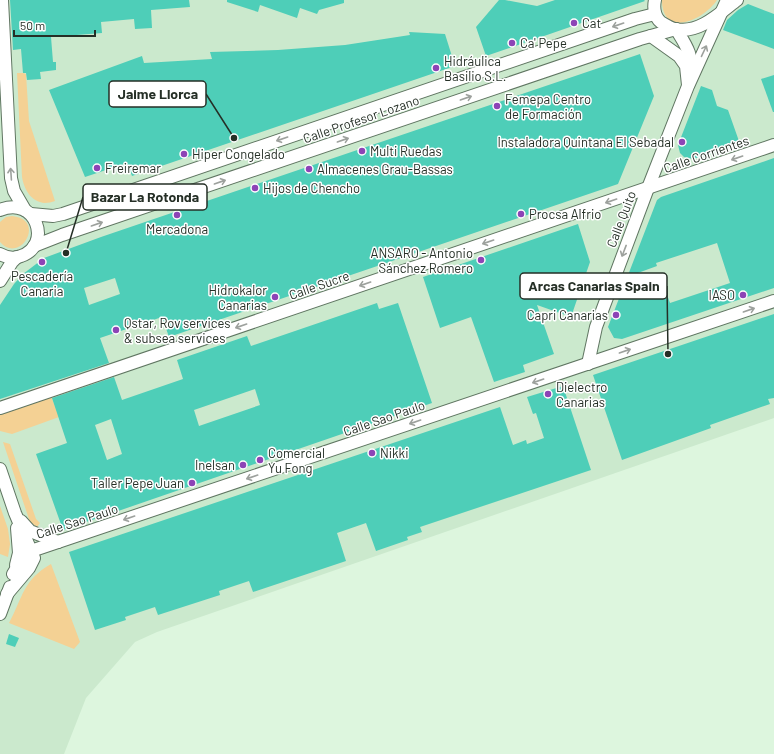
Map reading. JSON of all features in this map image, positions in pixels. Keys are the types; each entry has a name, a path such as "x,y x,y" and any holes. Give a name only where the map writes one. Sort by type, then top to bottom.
{"street":[{"path":"2,0 11,178 14,191 36,221 38,230 34,246"},
{"path":"655,0 655,14 660,22 676,29"},
{"path":"720,12 727,0"},
{"name":"Calle Profesor Lozano","path":"17,257 24,255 34,246 70,233 651,36 676,29 690,30 706,23 737,0"},
{"name":"Calle Quito","path":"588,364 596,327 648,188 688,86 711,37 720,12"},
{"name":"Calle Profesor Lozano","path":"0,210 14,207 28,212 53,216 63,214 635,19 655,14"},
{"name":"Calle Quito","path":"676,29 688,49 692,64 688,86"},
{"name":"Calle Quito","path":"651,36 678,56 686,66 688,86"},
{"name":"Calle Corrientes","path":"648,188 774,145"},
{"name":"Calle Sucre","path":"0,408 648,188"},
{"path":"0,254 9,258 17,257"},
{"path":"0,281 17,257"},
{"name":"Calle Sao Paulo","path":"13,574 22,559 31,550 774,301"},
{"path":"0,469 15,513 34,558 29,568 8,594"},
{"path":"15,513 30,531 58,542"},
{"path":"0,614 8,594 19,553 15,513"}],"shaded area":[{"path":"0,0 774,0 774,418 157,632 135,642 86,698 64,754 0,754"},
{"path":"662,0 717,0 703,14 694,19 685,22 676,22 669,19 664,12"},
{"path":"17,73 26,74 29,121 55,201 53,202 45,203 36,200 26,190 23,182"},
{"path":"12,216 22,219 28,225 29,232 27,239 22,245 15,248 8,248 0,242 0,222 6,217"},
{"path":"51,396 59,417 12,434 0,431 0,415"},
{"path":"3,442 10,444 36,519 40,523 37,527 30,522"},
{"path":"0,506 8,529 10,544 8,557 0,554"},
{"path":"51,564 80,642 74,649 9,623 29,583 35,576"}],"building":[{"path":"10,0 189,0 190,7 151,10 152,28 135,29 134,19 101,22 102,33 51,37 53,62 56,62 56,70 40,72 41,79 27,80 26,73 23,73 21,49 13,50"},
{"path":"227,0 344,0 344,3 319,10 317,14 300,8 297,18 260,5 258,12 227,2"},
{"path":"499,0 537,6 555,0 645,1 486,56 476,27"},
{"path":"748,4 774,14 774,49 723,30 727,20 738,10"},
{"path":"409,32 445,34 455,66 132,176 127,163 85,177 49,90 142,56 144,63 212,59 210,52 278,50 345,45 410,35"},
{"path":"640,54 654,96 618,184 169,337 162,317 100,338 109,363 0,399 0,305 14,284 23,274 44,258 101,237","holes":["115,278 120,294 89,305 84,288"]},
{"path":"774,75 774,112 773,112 761,79"},
{"path":"701,86 712,90 717,106 728,110 740,144 693,159 684,157 680,153 678,145"},
{"path":"774,158 774,288 622,339 614,338 608,327 657,200 661,197","holes":["717,243 730,283 670,303 664,286 635,274 657,266 656,263"]},
{"path":"578,224 590,262 571,317 537,305 554,354 523,365 525,372 494,382 471,317 440,328 423,277"},
{"path":"377,303 379,309 398,303 432,403 63,530 36,454 67,443 52,398 114,377 122,400 183,379 177,360 247,336 251,346","holes":["255,389 260,405 199,426 194,410","111,419 122,454 107,460 95,425"]},
{"path":"774,314 774,398 768,399 770,404 710,425 711,428 622,460 593,375"},
{"path":"563,386 591,470 420,527 422,532 407,537 408,540 376,551 366,523 337,533 346,561 253,592 249,581 219,591 220,595 158,615 155,607 125,617 126,620 95,630 69,552 500,407 513,445 526,440 527,444 544,438 536,413 533,414 527,397"},
{"path":"9,634 19,638 15,647 6,644"}],"place":[{"name":"Cat","path":"574,23"},
{"name":"Ca' Pepe","path":"512,43"},
{"name":"Hidráulica Basilio S.L.","path":"436,68"},
{"name":"Femepa Centro de Formación","path":"497,106"},
{"name":"Jaime Llorca","path":"234,138"},
{"name":"Instaladora Quintana El Sebadal","path":"682,142"},
{"name":"Multi Ruedas","path":"362,151"},
{"name":"Hiper Congelado","path":"184,154"},
{"name":"Freiremar","path":"97,168"},
{"name":"Almacenes Grau-Bassas","path":"309,169"},
{"name":"Hijos de Chencho","path":"255,188"},
{"name":"Procsa Alfrio","path":"521,214"},
{"name":"Mercadona","path":"177,215"},
{"name":"Bazar La Rotonda","path":"66,253"},
{"name":"ANSARO - Antonio Sánchez Romero","path":"481,260"},
{"name":"Pescadería Canaria","path":"42,262"},
{"name":"IASO","path":"743,295"},
{"name":"Hidrokalor Canarias","path":"275,297"},
{"name":"Capri Canarias","path":"616,315"},
{"name":"Qstar, Rov services & subsea services","path":"116,330"},
{"name":"Arcas Canarias Spain","path":"668,354"},
{"name":"Dielectro Canarias","path":"548,394"},
{"name":"Nikki","path":"372,453"},
{"name":"Comercial Yu Fong","path":"260,460"},
{"name":"Inelsan","path":"243,465"},
{"name":"Taller Pepe Juan","path":"192,483"}]}
